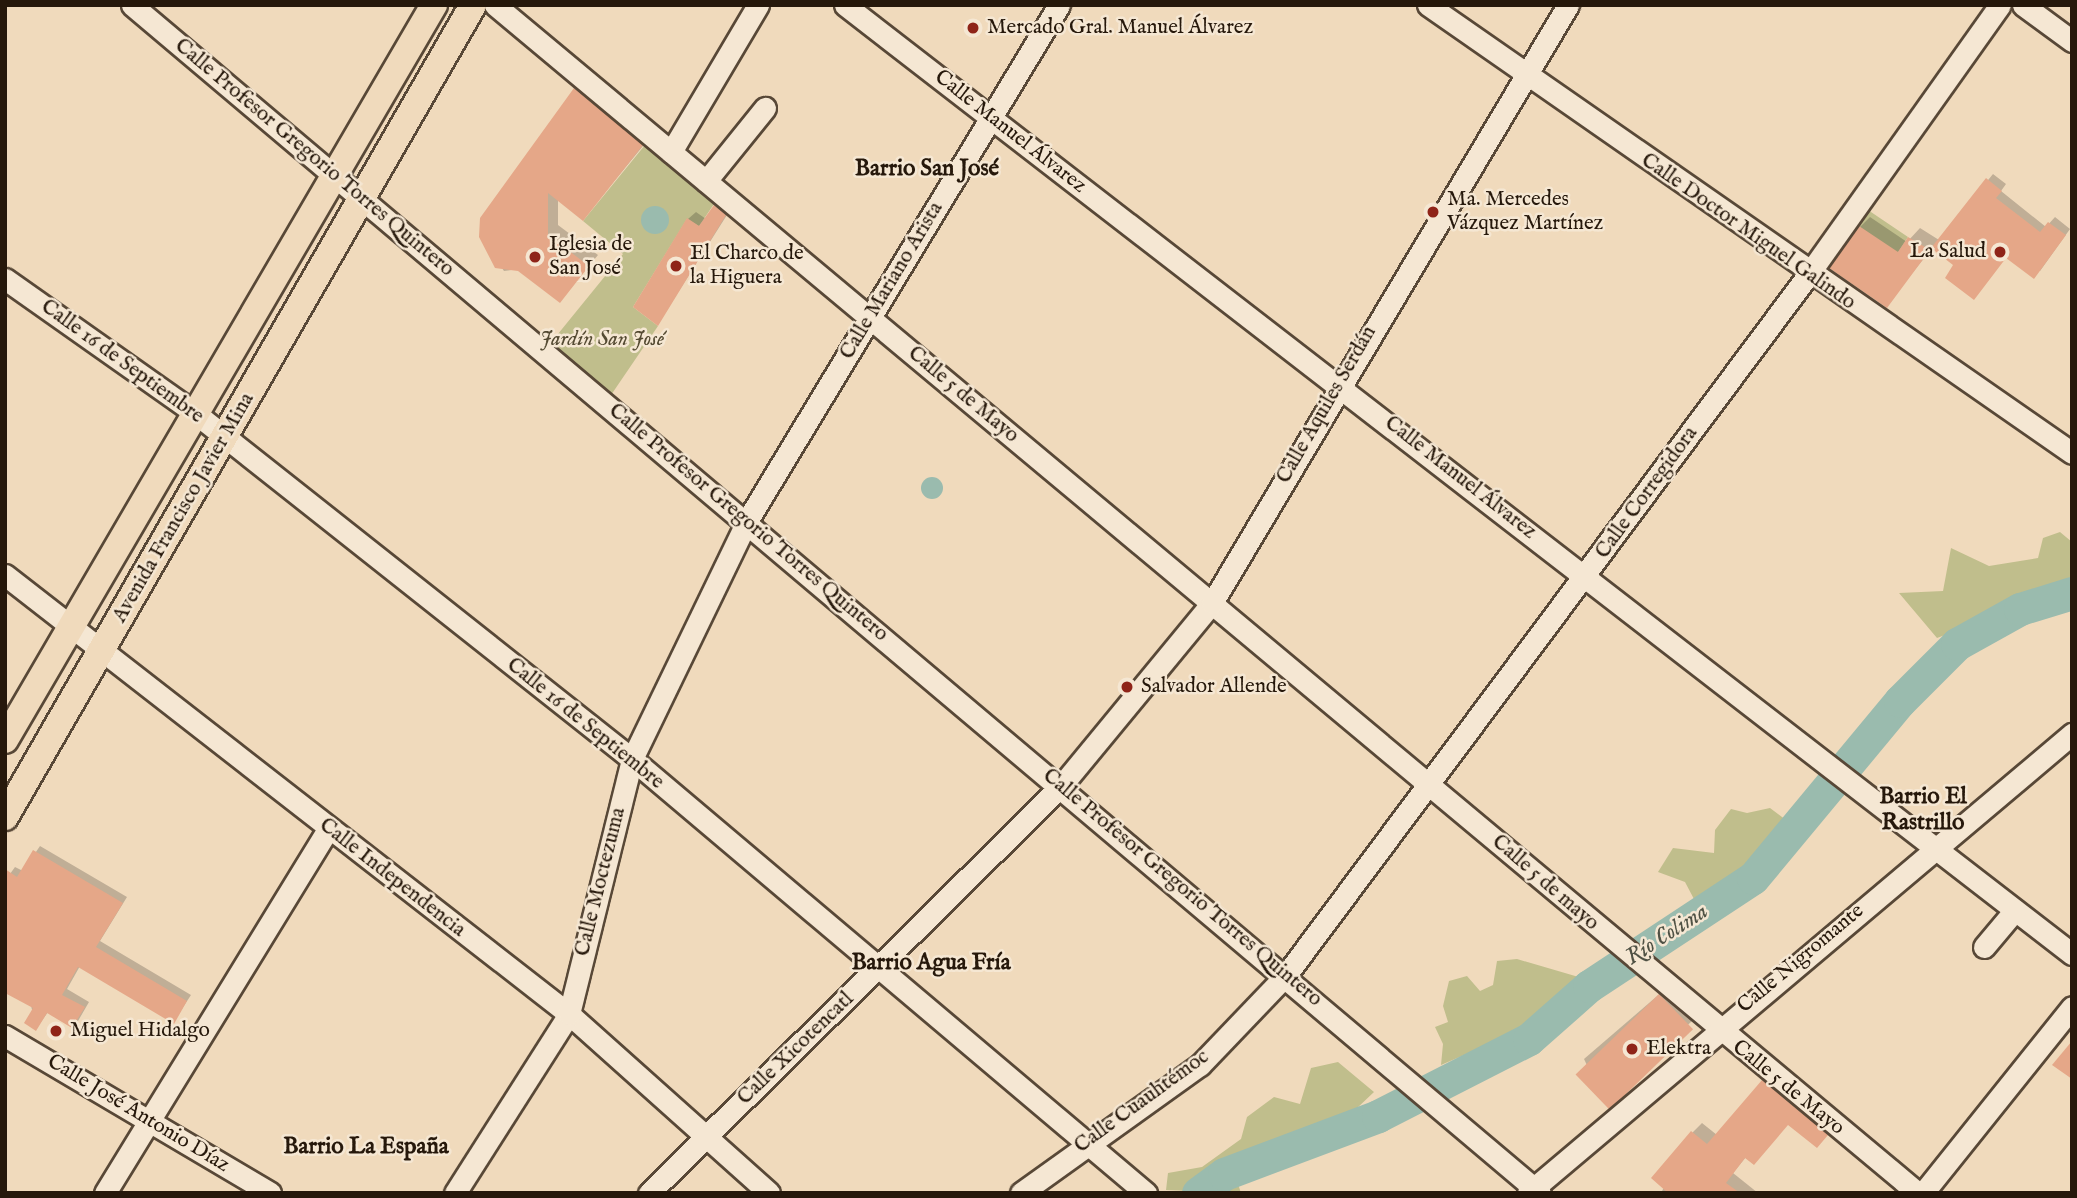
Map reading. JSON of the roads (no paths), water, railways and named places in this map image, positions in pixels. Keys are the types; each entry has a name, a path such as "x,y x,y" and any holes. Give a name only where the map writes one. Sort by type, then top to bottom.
{"main road":[{"name":"Avenida Francisco Javier Mina","path":"5,740 434,5"},
{"name":"Avenida Francisco Javier Mina","path":"5,817 223,436 364,200 473,5"}],"street":[{"name":"Calle Profesor Gregorio Torres Quintero","path":"132,5 1286,975 1458,1122 1533,1191"},
{"name":"Calle 5 de Mayo","path":"495,5 1430,785"},
{"path":"671,152 758,5"},
{"name":"Calle Mariano Arista","path":"747,521 1059,5"},
{"name":"Calle Doctor Miguel Galindo","path":"1428,5 1808,275 2072,453"},
{"name":"Calle Aquiles Serdán","path":"1061,786 1212,603 1338,384 1568,5"},
{"name":"Calle Corregidora","path":"1286,975 1808,275 2000,5"},
{"path":"2023,5 2072,41"},
{"name":"Calle Manuel Álvarez","path":"847,6 1798,736 1890,816 2072,954"},
{"path":"706,181 765,108"},
{"name":"Calle 16 de Septiembre","path":"5,279 195,413 632,759 1146,1193"},
{"name":"Calle Moctezuma","path":"455,1193 569,1014 632,759 747,521"},
{"name":"Calle Independencia","path":"5,575 104,648 328,829 569,1014 703,1139 769,1193"},
{"name":"Calle Nigromante","path":"1533,1191 1716,1030 2072,734"},
{"name":"Calle 5 de mayo","path":"1430,785 1660,982"},
{"name":"Calle Xicotencatl","path":"649,1193 1061,786"},
{"path":"105,1193 146,1119 328,829"},
{"path":"1984,947 2015,911"},
{"name":"Calle Cuauhtémoc","path":"1021,1193 1085,1143 1200,1065 1286,975"},
{"name":"Calle 5 de Mayo","path":"1660,982 1918,1193"},
{"path":"1923,1193 2072,1007"},
{"name":"Calle José Antonio Díaz","path":"5,1036 270,1193"}],"waterway":[{"name":"Río Colima","path":"1198,1193 1224,1174 1378,1116 1529,1039 1589,986 1753,878 1900,701 1957,644 2020,609 2072,593"}],"place":[{"name":"Mercado Gral. Manuel Álvarez","path":"973,28"},
{"name":"Ma. Mercedes Vázquez Martínez","path":"1433,212"},
{"name":"La Salud","path":"2000,252"},
{"name":"Iglesia de San José","path":"535,257"},
{"name":"El Charco de la Higuera","path":"676,266"},
{"name":"Salvador Allende","path":"1127,687"},
{"name":"Miguel Hidalgo","path":"56,1031"},
{"name":"Elektra","path":"1632,1049"}],"district":[{"name":"Barrio San José","path":"927,169"},
{"name":"Barrio El Rastrillo","path":"1923,810"},
{"name":"Barrio Agua Fría","path":"931,963"},
{"name":"Barrio La España","path":"366,1147"}],"park label":[{"name":"Jardín San José","path":"602,340"}]}
